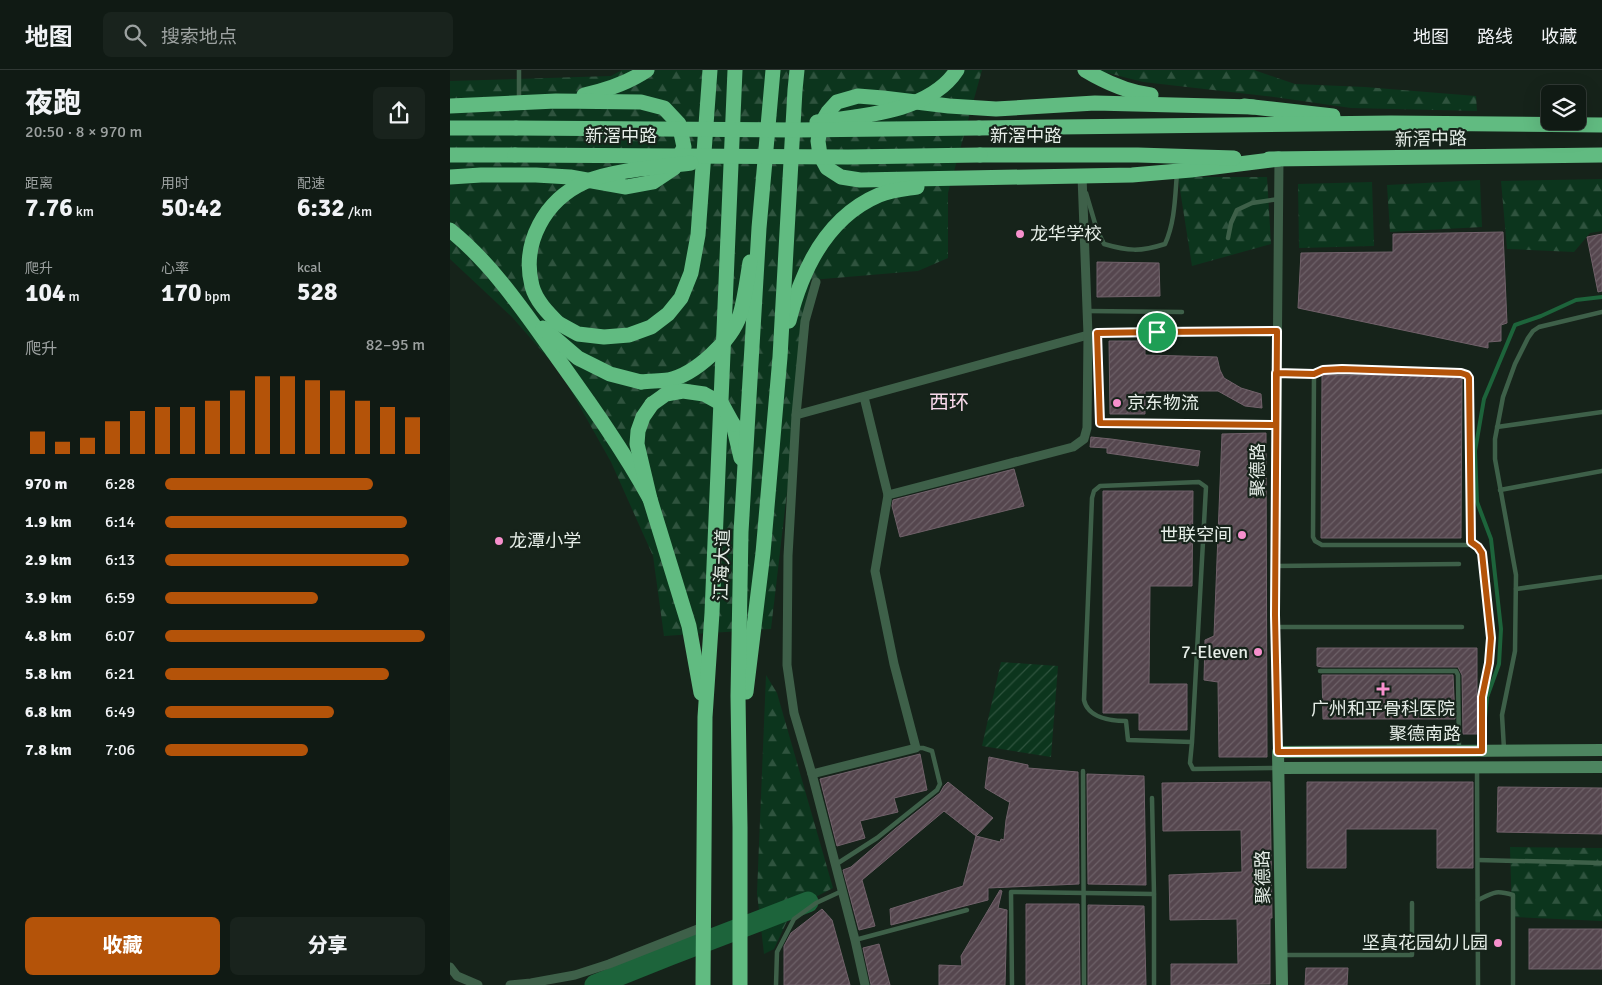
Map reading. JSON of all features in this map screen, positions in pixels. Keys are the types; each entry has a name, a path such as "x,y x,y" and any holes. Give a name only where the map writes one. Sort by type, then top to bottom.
{"highway":[{"path":"556,101 604,91 635,78 647,70"},
{"path":"710,70 698,235 691,272 680,298 668,314 651,327 629,335 604,337 578,334 558,323 544,309 532,287 530,256 534,234 552,206 566,192 586,182 634,170 747,156"},
{"path":"732,146 735,70"},
{"path":"732,146 743,70"},
{"path":"523,310 578,358 610,374 641,382 669,380 686,373 707,360 726,340 739,318 745,293 766,146 772,70"},
{"path":"739,753 763,553 780,357 797,70"},
{"path":"759,130 888,111 936,92 951,79 957,70"},
{"path":"1085,70 1134,93 1391,123"},
{"path":"1253,107 1095,102 996,109 858,96 837,102 828,112 821,124 818,141 820,155 827,168 841,177 860,180 1008,177 1083,181 1177,172 1279,159"},
{"path":"450,106 556,101 641,102 664,108 678,124 684,147 674,168 654,182 626,187 570,177 536,175 450,177"},
{"name":"新滘中路","path":"450,128 759,130 1391,123 1602,125"},
{"name":"江海大道","path":"703,985 705,717 712,613 732,146"},
{"name":"江海大道","path":"740,985 738,696 744,482 749,424 759,228 766,146"},
{"name":"新滘中路","path":"450,155 1147,155 1279,159 1602,155"},
{"path":"780,357 794,302 813,256 826,235 841,220 879,195 896,190 1008,177"},
{"path":"450,230 470,246 523,310 625,454 650,499"},
{"path":"705,717 689,626 650,499 637,444 642,417 652,404 666,394 683,391 704,394 722,404 733,424 740,448 744,482"}],"street":[{"name":"聚德路","path":"1279,159 1275,627 1282,985"},
{"path":"888,495 1073,447 1084,440 1087,428 1088,336 1083,181"},
{"path":"816,282 805,321 796,416 788,556 787,665 794,713 812,774 865,985"},
{"path":"796,416 1088,336"},
{"path":"812,774 916,748 894,664 875,571 888,495 864,397"},
{"name":"聚德南路","path":"1278,752 1602,750"},
{"name":"聚德南路","path":"1279,768 1602,767"},
{"path":"510,985 575,975 623,961 704,927"},
{"path":"450,968 458,976 478,985"}],"lane":[{"path":"518,70 519,102"},
{"path":"1083,181 1097,230 1104,244 1123,250 1146,250 1165,244 1170,234 1177,172"},
{"path":"1228,238 1231,223 1237,210 1252,203 1279,199"},
{"path":"1087,312 1182,312"},
{"path":"1504,751 1502,715 1516,651 1516,575 1495,459 1497,428 1503,398 1515,364 1533,331 1539,327 1602,312"},
{"path":"1276,425 1100,423 1097,333 1277,331"},
{"path":"1276,373 1314,374 1323,370 1342,369 1461,373 1467,375 1469,378 1471,542"},
{"path":"1314,374 1312,513 1313,537 1315,541 1322,545 1468,545 1471,542"},
{"path":"1497,428 1602,412"},
{"path":"1500,490 1602,471"},
{"path":"1192,742 1128,740 1126,721 1111,721 1103,718 1090,711 1085,704 1092,498 1094,491 1100,486 1199,482 1206,487 1207,490 1192,742 1190,763 1193,768 1279,768"},
{"path":"1471,542 1482,553 1491,638 1489,663 1482,697 1482,751"},
{"path":"1275,566 1459,564"},
{"path":"1516,589 1602,577"},
{"path":"1275,627 1462,627"},
{"path":"1320,671 1456,672 1458,675 1459,751"},
{"path":"835,865 877,838 938,790 940,784 932,751 916,748"},
{"path":"1477,767 1478,985"},
{"path":"1083,771 1084,985"},
{"path":"1152,798 1154,985"},
{"path":"1478,860 1602,863"},
{"path":"776,985 776,952 794,919 816,903 842,891"},
{"path":"1012,985 1011,892 1154,894"},
{"path":"1478,900 1493,893 1502,892 1514,895 1514,985"},
{"path":"1282,955 1412,955 1412,903"},
{"path":"855,940 967,910"}],"green space":[{"path":"622,70 982,70 948,193 948,258 918,271 811,280 802,321 796,415 771,629 664,636 653,556 611,462 561,373 512,317 450,259 450,81 611,76"},
{"path":"1096,70 1254,70 1295,84 1365,87 1476,96 1477,111 1351,108 1143,82"},
{"path":"1178,177 1267,177 1271,244 1192,266"},
{"path":"1602,179 1602,231 1590,233 1574,252 1507,249 1501,181"},
{"path":"1480,180 1482,227 1390,232 1387,185"},
{"path":"1372,182 1374,246 1299,248 1298,184"},
{"path":"1001,662 1058,666 1051,757 982,746"},
{"path":"766,675 777,693 833,888 802,904 788,919 774,949 764,954 757,893"},
{"path":"1510,847 1602,848 1602,921 1512,917"}],"building":[{"path":"1503,232 1507,323 1501,325 1501,341 1488,342 1488,348 1298,308 1301,253 1393,252 1393,234"},
{"path":"1602,234 1602,291 1598,292 1587,237"},
{"path":"1097,262 1159,263 1160,296 1097,297"},
{"path":"1109,341 1145,341 1145,355 1217,357 1224,378 1241,388 1261,394 1262,408 1245,406 1218,391 1145,391 1145,414 1110,414"},
{"path":"1322,375 1398,375 1462,378 1461,538 1321,538"},
{"name":"世联空间","path":"1266,433 1267,757 1219,757 1218,682 1204,680 1205,640 1214,636 1222,434"},
{"path":"1091,437 1200,451 1198,466 1107,453 1107,448 1090,447"},
{"path":"1014,469 1024,506 900,537 892,506 893,500"},
{"path":"1103,491 1193,491 1192,586 1150,586 1149,684 1187,684 1187,730 1139,730 1139,713 1103,713"},
{"path":"1317,648 1477,648 1477,734 1463,734 1462,675 1458,667 1322,667 1317,666"},
{"path":"1322,675 1453,675 1455,719 1323,719"},
{"path":"920,754 927,790 894,798 898,812 860,821 865,838 837,846 820,779"},
{"path":"989,757 1028,765 1028,768 1078,772 1079,884 988,888 988,900 891,925 890,909 963,886 976,836 1000,842 1001,839 1004,840 1010,801 985,788"},
{"path":"1087,774 1144,776 1146,885 1088,884"},
{"path":"948,782 993,818 976,836 944,811 862,880 875,926 859,930 843,870 851,867 940,793"},
{"path":"1270,782 1272,918 1270,918 1270,984 1171,985 1171,964 1238,964 1237,919 1170,920 1169,875 1242,872 1241,830 1163,831 1162,783"},
{"path":"1307,782 1473,782 1473,868 1437,868 1437,829 1346,829 1346,868 1307,868"},
{"path":"1498,787 1602,788 1602,834 1497,832"},
{"path":"1000,890 1002,891 998,908 1007,910 1005,985 939,985 939,965 962,966 961,956"},
{"path":"1026,904 1079,904 1080,985 1026,985"},
{"path":"1088,905 1144,906 1146,985 1088,985"},
{"path":"822,909 832,920 850,985 784,985 784,946 791,933"},
{"path":"1529,929 1602,929 1602,969 1529,969"},
{"path":"879,944 890,985 871,985 863,948"},
{"path":"1306,968 1348,968 1347,985 1305,985"}],"waterway":[{"path":"1485,736 1487,697 1499,664 1501,629 1491,539 1477,502 1475,451 1484,399 1515,325 1541,316 1576,300 1602,297"},
{"path":"595,985 808,902"}],"place":[{"name":"龙华学校","path":"1020,234"},
{"name":"京东物流","path":"1117,403"},
{"name":"世联空间","path":"1242,535"},
{"name":"龙潭小学","path":"499,541"},
{"name":"7-Eleven","path":"1258,652"},
{"name":"广州和平骨科医院","path":"1383,689"},
{"name":"坚真花园幼儿园","path":"1498,943"}],"district":[{"name":"西环","path":"949,402"}],"route":[{"path":"1157,332 1097,333 1100,423 1276,425 1276,373 1314,374 1323,370 1342,369 1461,373 1467,375 1469,378 1471,542 1482,553 1482,569 1491,638 1489,663 1482,697 1482,751 1278,752 1275,615 1276,425 1277,331 1157,332"}]}
